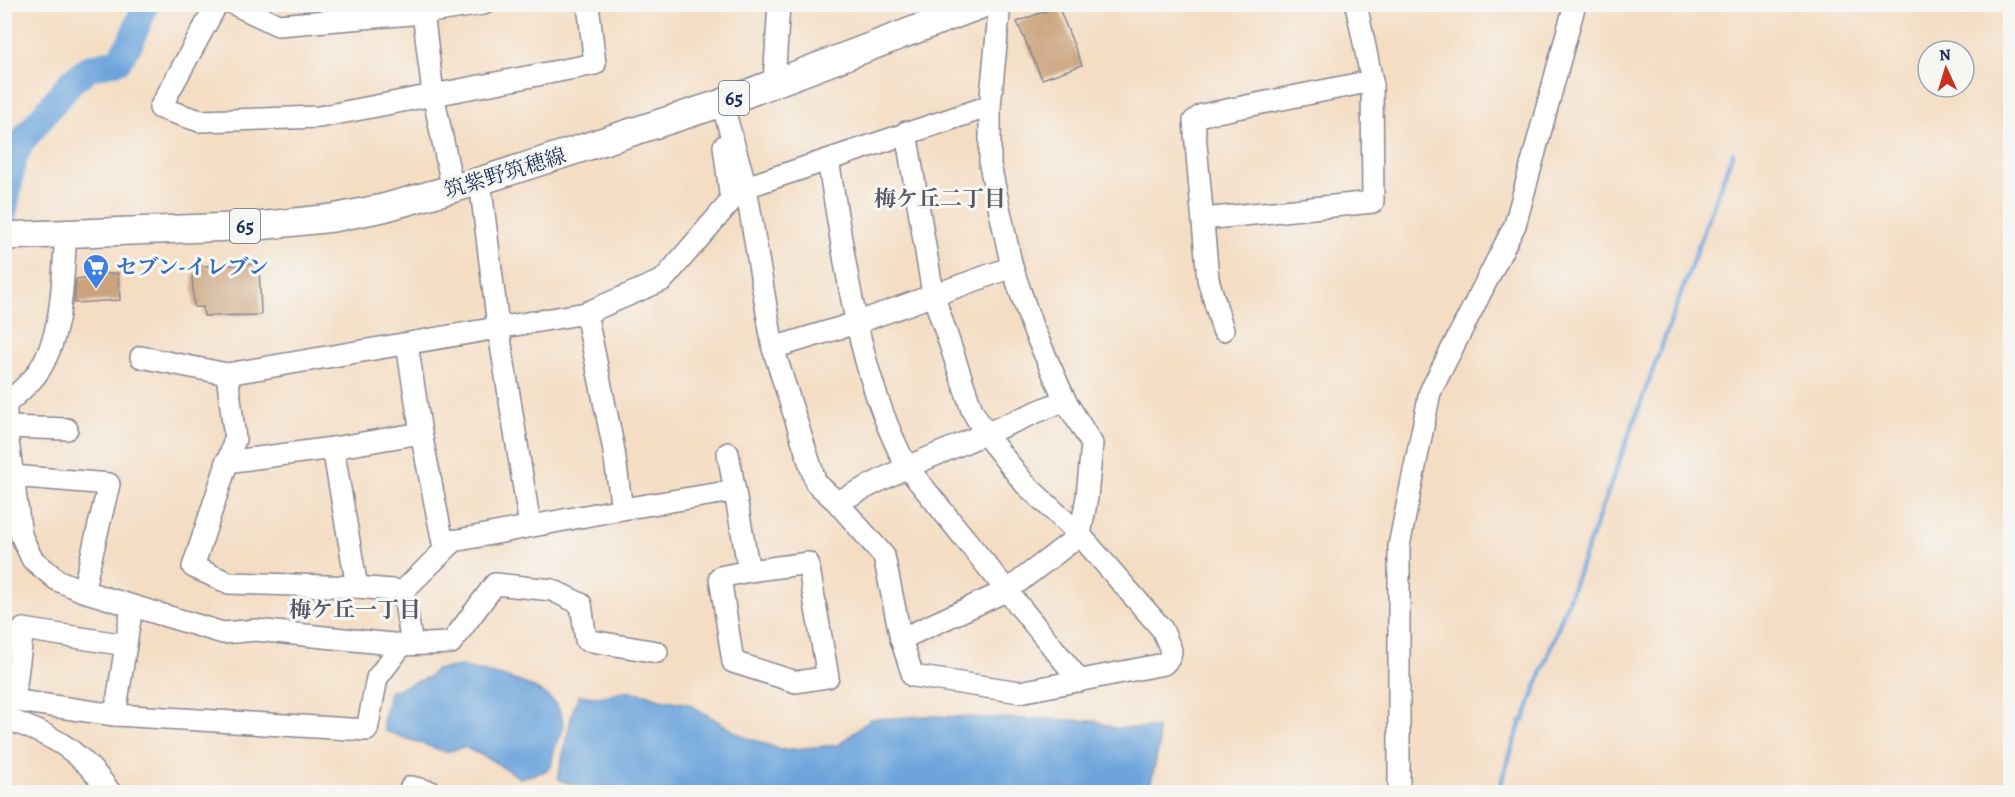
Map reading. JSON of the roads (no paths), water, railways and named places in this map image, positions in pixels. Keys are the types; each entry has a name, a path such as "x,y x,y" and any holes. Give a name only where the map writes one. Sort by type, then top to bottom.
{"main road":[{"name":"筑紫野筑穂線","path":"4,236 258,226 333,218 383,208 453,190 724,110 774,83 952,10 983,4"}],"street":[{"path":"217,4 159,108 200,121 319,117 595,64 588,4"},
{"path":"234,4 278,25 483,4"},
{"path":"774,83 779,4"},
{"path":"901,639 1008,590 1080,535 1087,497 1092,444 1065,400 1032,326 1012,267 990,165 990,106 1000,4"},
{"path":"1203,219 1373,202 1371,81 1356,4"},
{"path":"1399,792 1399,546 1430,392 1515,225 1575,4"},
{"path":"422,9 434,94 453,190"},
{"path":"1223,330 1208,279 1194,121 1202,115 1371,81"},
{"path":"746,187 990,106"},
{"path":"724,110 746,187 773,348 816,483 837,502 884,556 901,639 913,676 1020,692 1164,664 1170,657 1171,650 1162,629 1080,535 1025,484 986,435 972,410 933,294 906,132"},
{"path":"141,357 227,374 586,312 663,280 731,201 723,153 724,110"},
{"path":"828,160 856,323 892,440 907,467 1080,681"},
{"path":"480,182 498,327 530,526"},
{"path":"66,235 54,334 36,375 6,404 6,427 12,476 13,538 32,559 57,580 83,591 223,633 256,630 407,644 451,644 495,584 552,590 581,604 586,640 657,652"},
{"path":"773,348 856,323 1012,267"},
{"path":"586,312 613,445 622,509"},
{"path":"407,344 442,543 622,509 733,491"},
{"path":"227,374 235,440 193,567 229,583 357,587 404,591"},
{"path":"837,502 907,467 1065,400"},
{"path":"6,427 67,429"},
{"path":"226,462 333,448 421,433"},
{"path":"333,448 357,587"},
{"path":"728,453 749,571"},
{"path":"12,476 109,484 83,591"},
{"path":"8,705 115,715 367,730 377,678 407,644 404,591 455,540"},
{"path":"808,563 828,677 796,682 733,662 720,577 749,571 808,563"},
{"path":"115,715 132,606"},
{"path":"8,705 23,629 126,645"},
{"path":"8,705 33,728 73,750 107,790"},
{"path":"409,792 411,787 431,792"}],"water":[{"path":"461,666 527,685 555,703 562,716 562,732 554,750 551,767 520,778 490,759 464,747 446,752 385,731 383,723 389,692 429,677 435,670"},
{"path":"623,691 689,704 742,736 782,750 838,745 871,719 932,716 1096,721 1113,728 1157,728 1159,745 1149,792 605,792 562,781 558,778 574,706 579,695 601,696"}],"waterway":[{"path":"4,212 14,156 23,140 70,83 89,68 118,61 130,43 146,4"},
{"path":"1498,792 1521,721 1524,720 1733,152"}],"place":[{"name":"セブン-イレブン","path":"96,290"}],"district":[{"name":"梅ケ丘二丁目","path":"940,199"},
{"name":"梅ケ丘一丁目","path":"355,610"}]}
